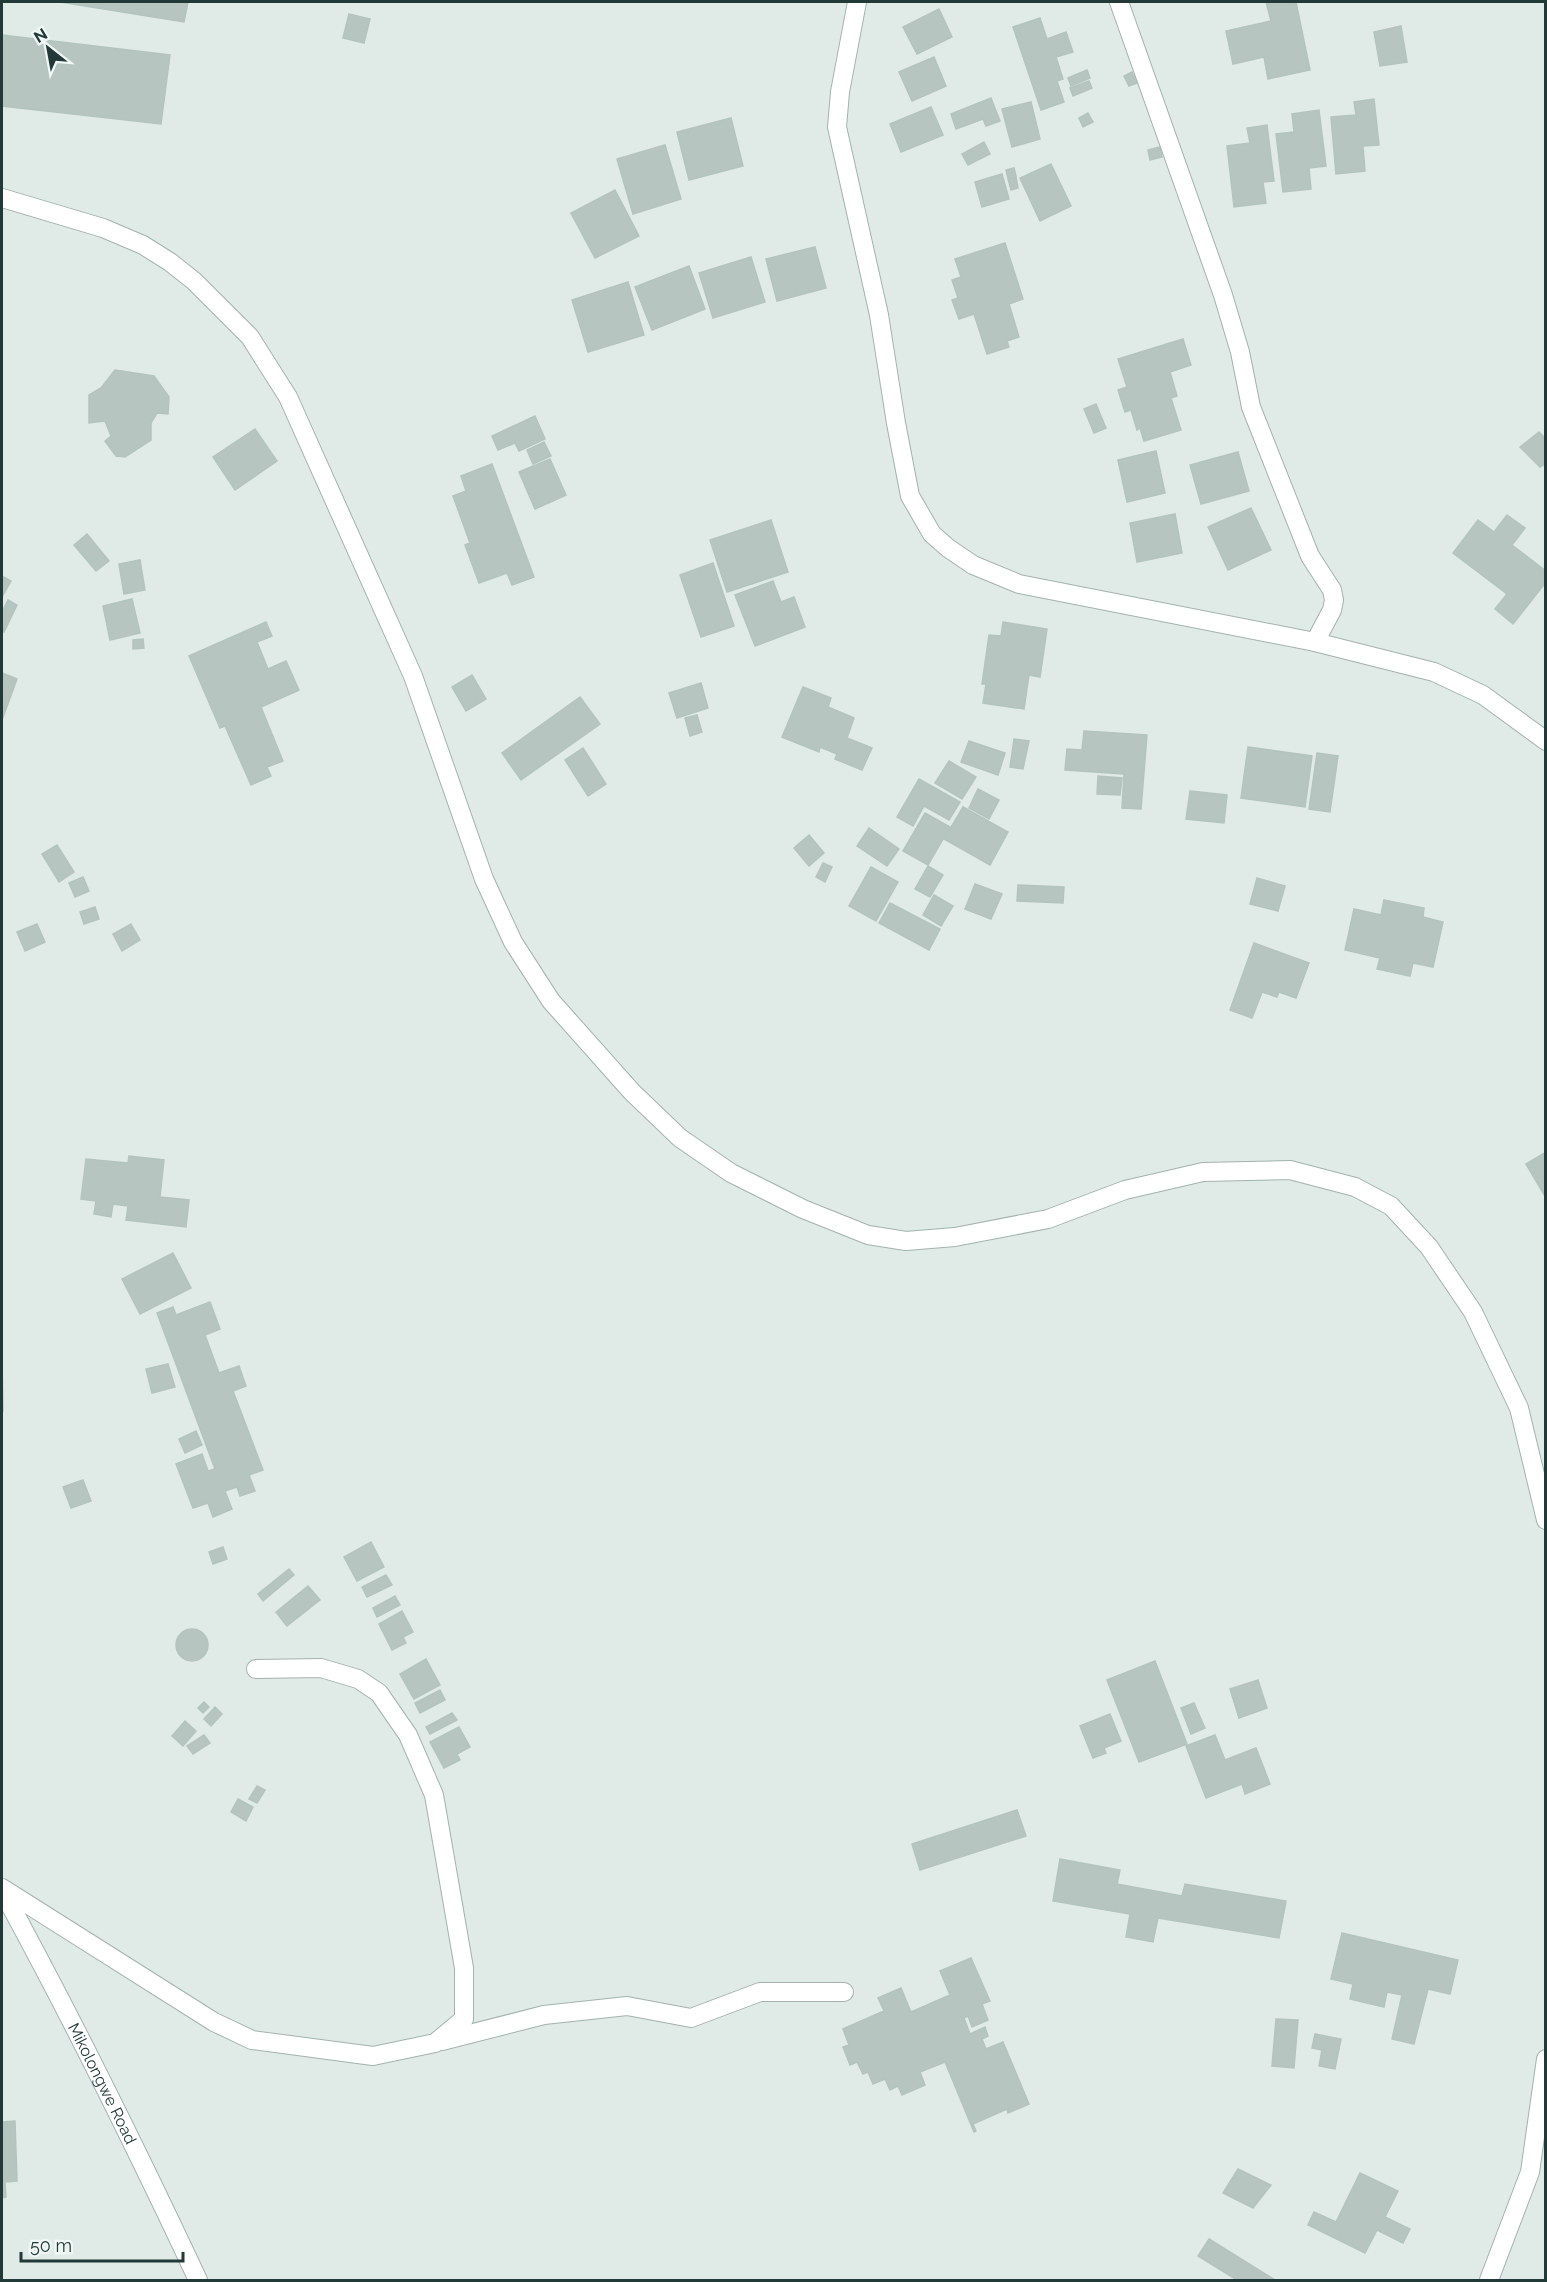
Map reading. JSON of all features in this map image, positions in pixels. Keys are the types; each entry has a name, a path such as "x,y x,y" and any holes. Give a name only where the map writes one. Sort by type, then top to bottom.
{"street":[{"path":"857,2 837,109 839,143 879,315 910,496 932,534 973,565 1019,584 1315,642 1434,672 1483,695 1545,741"},
{"path":"1119,2 1223,295 1240,352 1251,407 1310,556 1332,590 1334,600 1332,610 1315,642"},
{"path":"2,198 103,228 143,245 170,261 194,281 250,337 288,397 412,676 484,879 513,942 551,1001 632,1092 680,1138 731,1173 803,1209 868,1235 906,1241 955,1238 1048,1219 1125,1190 1203,1172 1290,1170 1355,1187 1391,1206 1429,1247 1473,1312 1519,1408 1545,1521"},
{"path":"256,1668 321,1668 358,1679 380,1693 408,1735 434,1795 464,1968 464,2019 435,2043"},
{"path":"2,1888 214,2022 252,2040 374,2056 544,2015 627,2006 690,2018 760,1992 844,1992"},
{"name":"Mikolongwe Road","path":"2,1888 84,2043 198,2280"},
{"path":"1489,2280 1538,2173 1545,2059"}],"building":[{"path":"60,2 188,2 184,22"},
{"path":"1266,2 1296,2 1310,70 1268,79 1264,57 1233,64 1226,31 1271,21"},
{"path":"939,9 952,37 917,54 903,27"},
{"path":"349,14 370,19 364,43 343,38"},
{"path":"1040,18 1047,39 1066,32 1073,52 1056,57 1063,79 1057,81 1064,102 1041,110 1013,27"},
{"path":"1401,26 1407,62 1380,66 1374,32"},
{"path":"2,35 170,55 161,124 2,106"},
{"path":"934,57 946,86 912,101 899,72"},
{"path":"1087,70 1090,78 1071,86 1068,78"},
{"path":"1132,72 1137,83 1129,86 1124,76"},
{"path":"1089,81 1092,88 1073,96 1070,88"},
{"path":"991,98 1000,121 986,126 983,119 956,129 951,114"},
{"path":"1374,99 1379,145 1363,146 1365,171 1336,174 1331,117 1356,115 1354,102"},
{"path":"1031,102 1040,139 1012,147 1002,109"},
{"path":"931,107 943,135 901,152 890,124"},
{"path":"1319,110 1326,166 1309,168 1311,189 1283,192 1276,134 1294,132 1292,114"},
{"path":"1088,113 1093,122 1083,127 1079,118"},
{"path":"731,118 743,166 689,180 677,132"},
{"path":"1267,125 1274,181 1263,182 1266,203 1234,207 1227,146 1250,143 1247,128"},
{"path":"984,142 990,154 968,165 962,154"},
{"path":"665,145 681,199 633,214 617,159"},
{"path":"1160,147 1162,157 1150,160 1148,150"},
{"path":"1051,164 1071,206 1040,221 1020,178"},
{"path":"1014,168 1016,176 1008,178 1006,170"},
{"path":"1002,174 1009,199 982,207 975,182"},
{"path":"1016,177 1018,188 1011,190 1008,179"},
{"path":"615,190 639,236 595,258 571,213"},
{"path":"1005,243 1023,299 1009,304 1019,337 1007,341 1009,347 987,354 974,314 959,319 952,300 958,298 952,280 961,277 955,259"},
{"path":"815,247 826,288 777,301 766,259"},
{"path":"751,257 765,302 713,318 699,273"},
{"path":"689,266 705,309 652,330 635,287"},
{"path":"628,282 644,335 588,352 572,300"},
{"path":"1183,339 1191,365 1170,372 1177,396 1171,398 1181,430 1144,441 1140,428 1137,430 1131,410 1125,412 1118,390 1127,387 1118,359"},
{"path":"115,370 154,376 169,397 168,414 157,413 151,423 151,440 125,457 116,456 105,441 111,436 105,421 89,423 89,395 101,388"},
{"path":"1096,404 1106,428 1094,433 1084,409"},
{"path":"535,416 545,439 519,451 515,443 498,450 492,436"},
{"path":"255,429 277,461 235,490 213,457"},
{"path":"1539,432 1546,439 1546,463 1540,467 1520,447"},
{"path":"544,442 551,456 533,464 527,450"},
{"path":"1156,451 1165,493 1127,502 1118,460"},
{"path":"1238,452 1249,491 1201,504 1190,465"},
{"path":"550,459 566,495 535,509 519,472"},
{"path":"492,464 534,577 512,585 507,573 479,583 465,545 470,543 453,496 466,491 461,476"},
{"path":"1251,508 1271,550 1228,570 1208,527"},
{"path":"1175,514 1182,553 1137,562 1130,523"},
{"path":"1507,515 1525,528 1512,545 1546,571 1546,582 1513,624 1495,609 1507,594 1453,553 1478,520 1494,532"},
{"path":"771,520 788,572 727,592 710,540"},
{"path":"87,534 109,561 96,571 74,545"},
{"path":"140,560 145,590 124,594 119,564"},
{"path":"713,563 734,626 701,637 680,575"},
{"path":"2,576 11,581 2,597"},
{"path":"773,581 781,602 794,597 805,627 755,646 735,595"},
{"path":"132,599 140,633 110,640 103,606"},
{"path":"8,600 17,605 4,632 2,631 2,612"},
{"path":"266,622 272,636 257,642 268,669 286,661 299,690 261,707 283,761 267,767 271,776 251,785 225,726 220,728 189,656"},
{"path":"1003,622 1047,629 1040,677 1029,675 1024,709 983,703 986,684 982,684 989,635 1001,636"},
{"path":"143,639 144,648 133,649 133,640"},
{"path":"2,673 17,679 2,720"},
{"path":"472,675 486,699 466,711 452,687"},
{"path":"701,683 708,708 677,718 669,693"},
{"path":"803,687 831,698 828,707 854,718 847,738 872,748 862,770 835,759 837,754 820,747 819,752 782,737"},
{"path":"580,697 600,724 521,780 502,753"},
{"path":"697,715 702,732 690,736 685,718"},
{"path":"1084,731 1147,735 1141,809 1122,808 1124,774 1065,770 1067,749 1082,750"},
{"path":"1014,739 1029,741 1023,769 1010,767"},
{"path":"969,741 1005,753 998,775 961,762"},
{"path":"1248,747 1312,756 1305,807 1241,798"},
{"path":"583,748 606,784 588,796 565,760"},
{"path":"1317,753 1338,756 1330,812 1309,809"},
{"path":"949,761 976,777 962,799 935,783"},
{"path":"1098,776 1122,778 1120,795 1097,794"},
{"path":"919,779 960,802 949,820 924,806 913,826 897,817"},
{"path":"978,789 999,800 989,819 969,808"},
{"path":"1190,791 1227,795 1224,823 1186,819"},
{"path":"963,807 1008,832 990,865 944,839"},
{"path":"925,813 950,827 928,865 903,851"},
{"path":"869,828 899,849 887,866 857,846"},
{"path":"809,835 824,853 809,866 794,848"},
{"path":"57,845 74,872 59,882 42,854"},
{"path":"823,863 832,867 825,882 816,877"},
{"path":"928,866 943,875 930,897 915,889"},
{"path":"871,867 898,882 876,921 849,906"},
{"path":"83,877 89,891 75,897 69,883"},
{"path":"1257,878 1285,886 1278,911 1250,904"},
{"path":"975,884 1002,894 991,919 965,909"},
{"path":"1018,885 1064,887 1063,903 1017,901"},
{"path":"934,895 953,906 941,926 923,915"},
{"path":"1384,900 1424,908 1423,917 1443,922 1433,967 1413,963 1410,976 1377,969 1380,958 1345,950 1354,909 1381,915"},
{"path":"890,903 940,929 929,950 879,923"},
{"path":"95,907 99,919 84,924 80,912"},
{"path":"37,924 45,942 25,951 17,932"},
{"path":"131,924 140,940 122,951 113,934"},
{"path":"1254,943 1309,963 1296,998 1279,992 1277,997 1262,992 1252,1018 1230,1010"},
{"path":"1546,1152 1546,1198 1526,1164"},
{"path":"129,1156 164,1160 160,1197 189,1200 186,1227 126,1220 128,1206 113,1204 111,1217 94,1214 96,1201 81,1199 86,1159 128,1163"},
{"path":"173,1253 191,1288 140,1314 122,1279"},
{"path":"210,1302 220,1329 205,1335 219,1373 239,1366 246,1386 233,1391 263,1470 249,1475 255,1491 240,1496 237,1487 225,1491 232,1509 213,1517 208,1503 193,1508 176,1464 202,1454 208,1471 215,1469 157,1313 173,1307 176,1315"},
{"path":"2,1359 3,1411 2,1411"},
{"path":"168,1364 175,1387 152,1393 146,1369"},
{"path":"196,1431 202,1445 185,1453 179,1439"},
{"path":"83,1480 91,1501 71,1508 63,1487"},
{"path":"371,1542 384,1567 357,1581 344,1557"},
{"path":"223,1547 227,1559 213,1564 209,1552"},
{"path":"289,1569 294,1575 263,1601 258,1594"},
{"path":"386,1575 392,1585 367,1597 362,1587"},
{"path":"308,1586 320,1600 287,1626 276,1612"},
{"path":"395,1596 400,1605 377,1617 373,1608"},
{"path":"402,1611 413,1632 403,1637 406,1643 392,1650 379,1624"},
{"path":"192,1629 203,1634 208,1645 203,1656 192,1661 181,1656 176,1645 181,1634"},
{"path":"426,1659 440,1685 414,1699 400,1674"},
{"path":"1155,1661 1187,1744 1139,1762 1107,1680"},
{"path":"1258,1680 1267,1708 1239,1718 1230,1689"},
{"path":"440,1690 445,1700 420,1713 415,1703"},
{"path":"204,1702 209,1707 203,1713 198,1708"},
{"path":"1194,1703 1205,1728 1191,1734 1181,1708"},
{"path":"215,1707 222,1714 211,1726 204,1719"},
{"path":"452,1713 457,1720 430,1734 426,1727"},
{"path":"1110,1714 1121,1741 1104,1748 1106,1753 1093,1758 1080,1726"},
{"path":"185,1721 196,1731 183,1746 172,1736"},
{"path":"459,1727 470,1747 457,1754 460,1760 444,1768 430,1742"},
{"path":"204,1735 210,1743 193,1754 187,1746"},
{"path":"1215,1735 1225,1760 1256,1748 1270,1784 1245,1794 1242,1784 1206,1798 1186,1746"},
{"path":"257,1786 265,1790 257,1803 249,1799"},
{"path":"238,1799 253,1807 246,1821 231,1812"},
{"path":"1017,1810 1026,1836 920,1870 912,1844"},
{"path":"1060,1859 1120,1870 1117,1884 1182,1896 1185,1884 1286,1901 1279,1938 1158,1918 1153,1942 1126,1937 1130,1914 1053,1901"},
{"path":"1342,1933 1458,1960 1450,1994 1428,1989 1414,2044 1392,2039 1402,1995 1387,1992 1384,2007 1350,1999 1353,1984 1331,1979"},
{"path":"971,1958 990,2001 982,2004 988,2020 972,2027 968,2016 964,2018 970,2034 985,2027 988,2036 982,2039 986,2049 1003,2042 1029,2104 1008,2113 1007,2109 973,2124 976,2131 974,2132 945,2062 920,2072 925,2085 902,2095 898,2086 890,2090 885,2079 873,2084 868,2072 863,2074 857,2062 850,2065 843,2047 849,2045 843,2029 884,2011 878,1998 901,1988 911,2012 950,1995 940,1971"},
{"path":"1276,2019 1298,2020 1294,2068 1272,2066"},
{"path":"1315,2034 1341,2039 1335,2069 1319,2066 1322,2050 1312,2048"},
{"path":"15,2121 17,2181 5,2182 6,2197 2,2198 2,2122"},
{"path":"1238,2169 1271,2185 1253,2208 1223,2193"},
{"path":"1360,2173 1398,2191 1385,2217 1410,2229 1403,2243 1377,2230 1365,2253 1308,2225 1314,2212 1336,2222"},
{"path":"1209,2239 1275,2280 1237,2280 1198,2256"}]}
